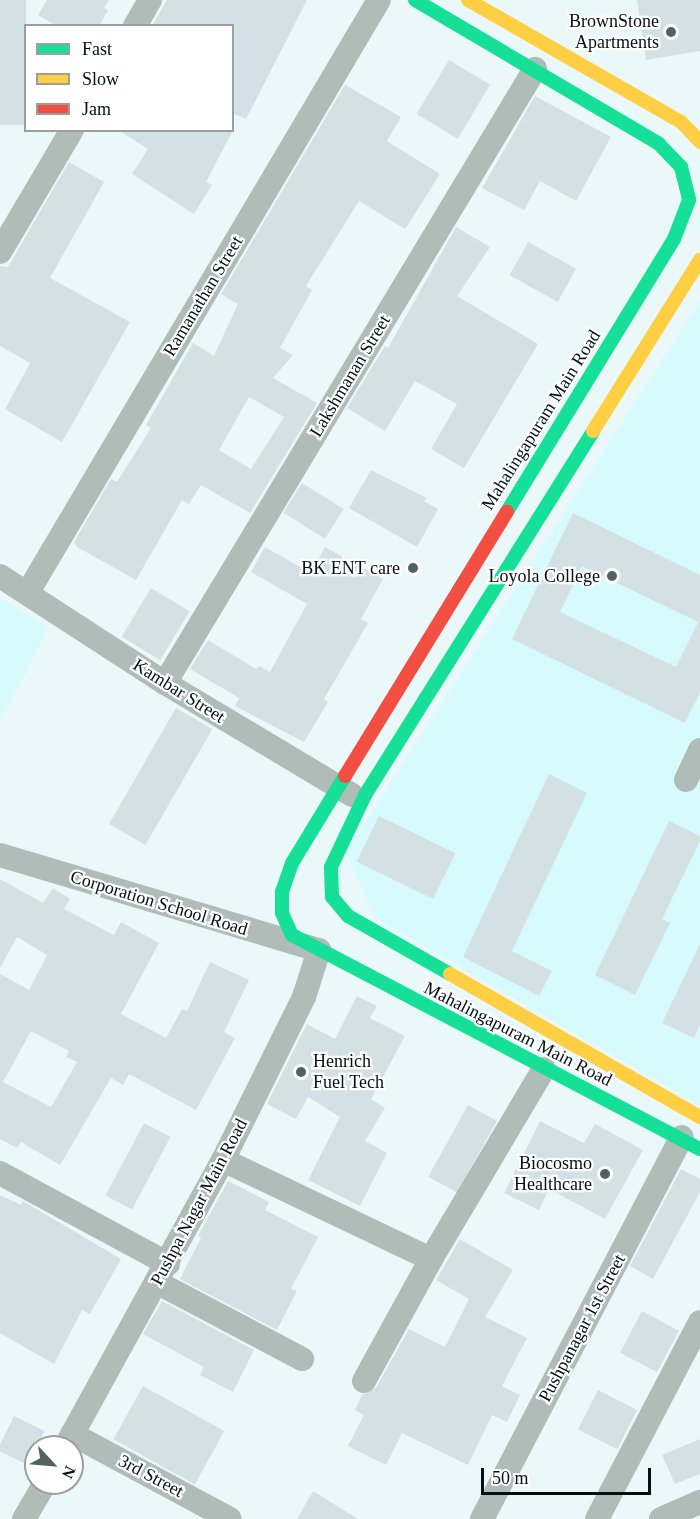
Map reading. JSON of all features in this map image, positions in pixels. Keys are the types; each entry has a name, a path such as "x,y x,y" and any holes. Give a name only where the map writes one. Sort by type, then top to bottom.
{"main road":[{"path":"468,0 681,122 700,142"},
{"name":"Mahalingapuram Main Road","path":"422,2 659,144 681,167 689,200 674,239 335,788 292,862 282,892 282,914 292,935 335,931 700,1117"},
{"name":"Mahalingapuram Main Road","path":"335,931 331,867 363,800 700,260"},
{"name":"Mahalingapuram Main Road","path":"335,931 544,1069 691,1143"}],"street":[{"path":"136,24 150,0"},
{"name":"Ramanathan Street","path":"28,592 379,0"},
{"name":"Lakshmanan Street","path":"165,683 535,69"},
{"path":"0,252 71,132"},
{"name":"Kambar Street","path":"0,576 28,592 165,683 335,788 363,800"},
{"path":"686,780 700,750"},
{"name":"Corporation School Road","path":"0,855 335,931"},
{"name":"Pushpa Nagar Main Road","path":"72,1435 163,1273 223,1160 335,931"},
{"path":"364,1381 431,1259 544,1069"},
{"name":"Pushpanagar 1st Street","path":"482,1519 691,1143"},
{"path":"223,1160 431,1259"},
{"path":"0,1173 302,1359"},
{"path":"597,1519 700,1322"},
{"name":"3rd Street","path":"84,1447 230,1519"},
{"path":"24,1519 38,1495"},
{"path":"661,1519 700,1503"}],"shaded area":[{"name":"Loyola College","path":"700,301 700,1105 375,918 346,852"},
{"path":"0,598 49,628 0,721"}],"building":[{"path":"0,0 26,0 24,125 0,125"},
{"path":"47,0 109,0 104,8 108,10 100,24 54,24 38,15"},
{"path":"167,0 307,0 246,119 234,114 234,24 153,24"},
{"name":"BrownStone Apartments","path":"637,0 700,0 700,51 646,60"},
{"path":"449,60 490,85 458,139 417,114"},
{"path":"345,85 401,117 387,141 440,174 405,229 359,201 306,286 312,290 280,348 293,355 273,378 317,403 250,513 201,485 189,504 182,500 136,580 77,547 74,542 111,479 117,482 151,428 146,425 193,343 214,356 238,304 221,294","holes":["249,397 284,417 251,469 219,450"]},
{"path":"535,96 611,137 576,201 540,181 524,210 482,188"},
{"path":"121,132 232,132 206,182 212,185 194,214 132,174 148,149"},
{"path":"69,162 104,182 50,278 130,322 62,442 5,409 30,363 0,346 0,266 8,267"},
{"path":"456,227 490,247 457,296 538,344 464,468 431,449 457,404 415,381 385,431 347,408 385,346 388,348"},
{"path":"528,242 576,269 558,302 510,275"},
{"path":"371,470 427,498 424,501 438,509 417,547 349,508"},
{"path":"302,483 344,509 325,539 283,513"},
{"path":"573,513 700,575 700,692 685,723 512,639","holes":["582,566 698,622 676,667 560,612"]},
{"path":"265,547 311,573 325,547 383,579 361,619 368,623 324,699 328,702 304,742 235,706 239,698 190,669 208,640 256,669 259,666 270,672 307,604 251,572"},
{"path":"151,588 190,611 160,660 122,637"},
{"path":"176,708 212,729 145,845 109,824"},
{"path":"549,774 587,793 512,951 552,971 539,996 463,957"},
{"path":"379,816 455,853 433,899 357,862"},
{"path":"669,821 700,836 700,841 662,919 670,923 635,995 595,975"},
{"path":"0,879 43,903 53,888 70,899 64,909 114,935 121,922 159,943 121,1014 166,1038 182,1009 187,1011 210,962 249,980 224,1032 235,1038 196,1110 129,1074 123,1085 111,1078 60,1165 21,1142 17,1148 0,1139 0,974 29,990 47,955 17,937 0,968","holes":["31,1031 69,1051 66,1057 77,1062 51,1107 3,1082"]},
{"path":"700,944 700,1025 694,1038 662,1023"},
{"path":"357,996 377,1006 370,1018 405,1036 371,1099 385,1108 365,1141 387,1153 360,1206 308,1180 340,1117 308,1097 296,1119 267,1104 307,1024 335,1039"},
{"path":"468,1105 497,1121 457,1193 428,1177"},
{"path":"540,1121 584,1143 595,1124 643,1150 605,1219 549,1189 539,1210 504,1193"},
{"path":"144,1123 170,1137 132,1209 106,1195"},
{"path":"681,1169 700,1179 700,1192 653,1279 630,1266"},
{"path":"228,1181 269,1202 265,1210 318,1237 291,1289 297,1291 277,1330 180,1279 201,1238 198,1236"},
{"path":"0,1195 21,1205 23,1201 121,1259 90,1314 82,1310 54,1364 0,1333"},
{"path":"460,1239 513,1270 485,1317 527,1338 502,1386 520,1395 507,1422 492,1415 468,1465 402,1433 386,1465 348,1446 364,1415 355,1410 362,1395 376,1388 409,1329 445,1347 469,1299 436,1280"},
{"path":"162,1301 254,1350 233,1392 200,1375 204,1367 143,1334"},
{"path":"642,1311 679,1331 657,1372 620,1352"},
{"path":"143,1386 224,1431 195,1484 113,1439"},
{"path":"598,1390 637,1410 617,1449 578,1429"},
{"path":"14,1416 45,1431 43,1435 24,1435 24,1463 0,1451 0,1445"},
{"path":"700,1439 700,1474 675,1484 662,1455"},
{"path":"313,1491 358,1519 297,1519"}],"traffic: fast":[{"path":"415,0 659,144 681,167 689,200 674,239 507,512"},
{"path":"450,974 348,916 332,897 331,867 365,795 593,431"},
{"path":"345,776 292,863 282,892 282,913 292,935 700,1149"}],"traffic: slow":[{"path":"468,0 681,122 700,142"},
{"path":"593,431 700,260"},
{"path":"450,974 700,1117"}],"traffic: jam":[{"path":"345,776 507,512"}],"place":[{"name":"BrownStone Apartments","path":"671,32"},
{"name":"BK ENT care","path":"413,568"},
{"name":"Loyola College","path":"612,576"},
{"name":"Henrich Fuel Tech","path":"301,1072"},
{"name":"Biocosmo Healthcare","path":"605,1174"}]}
